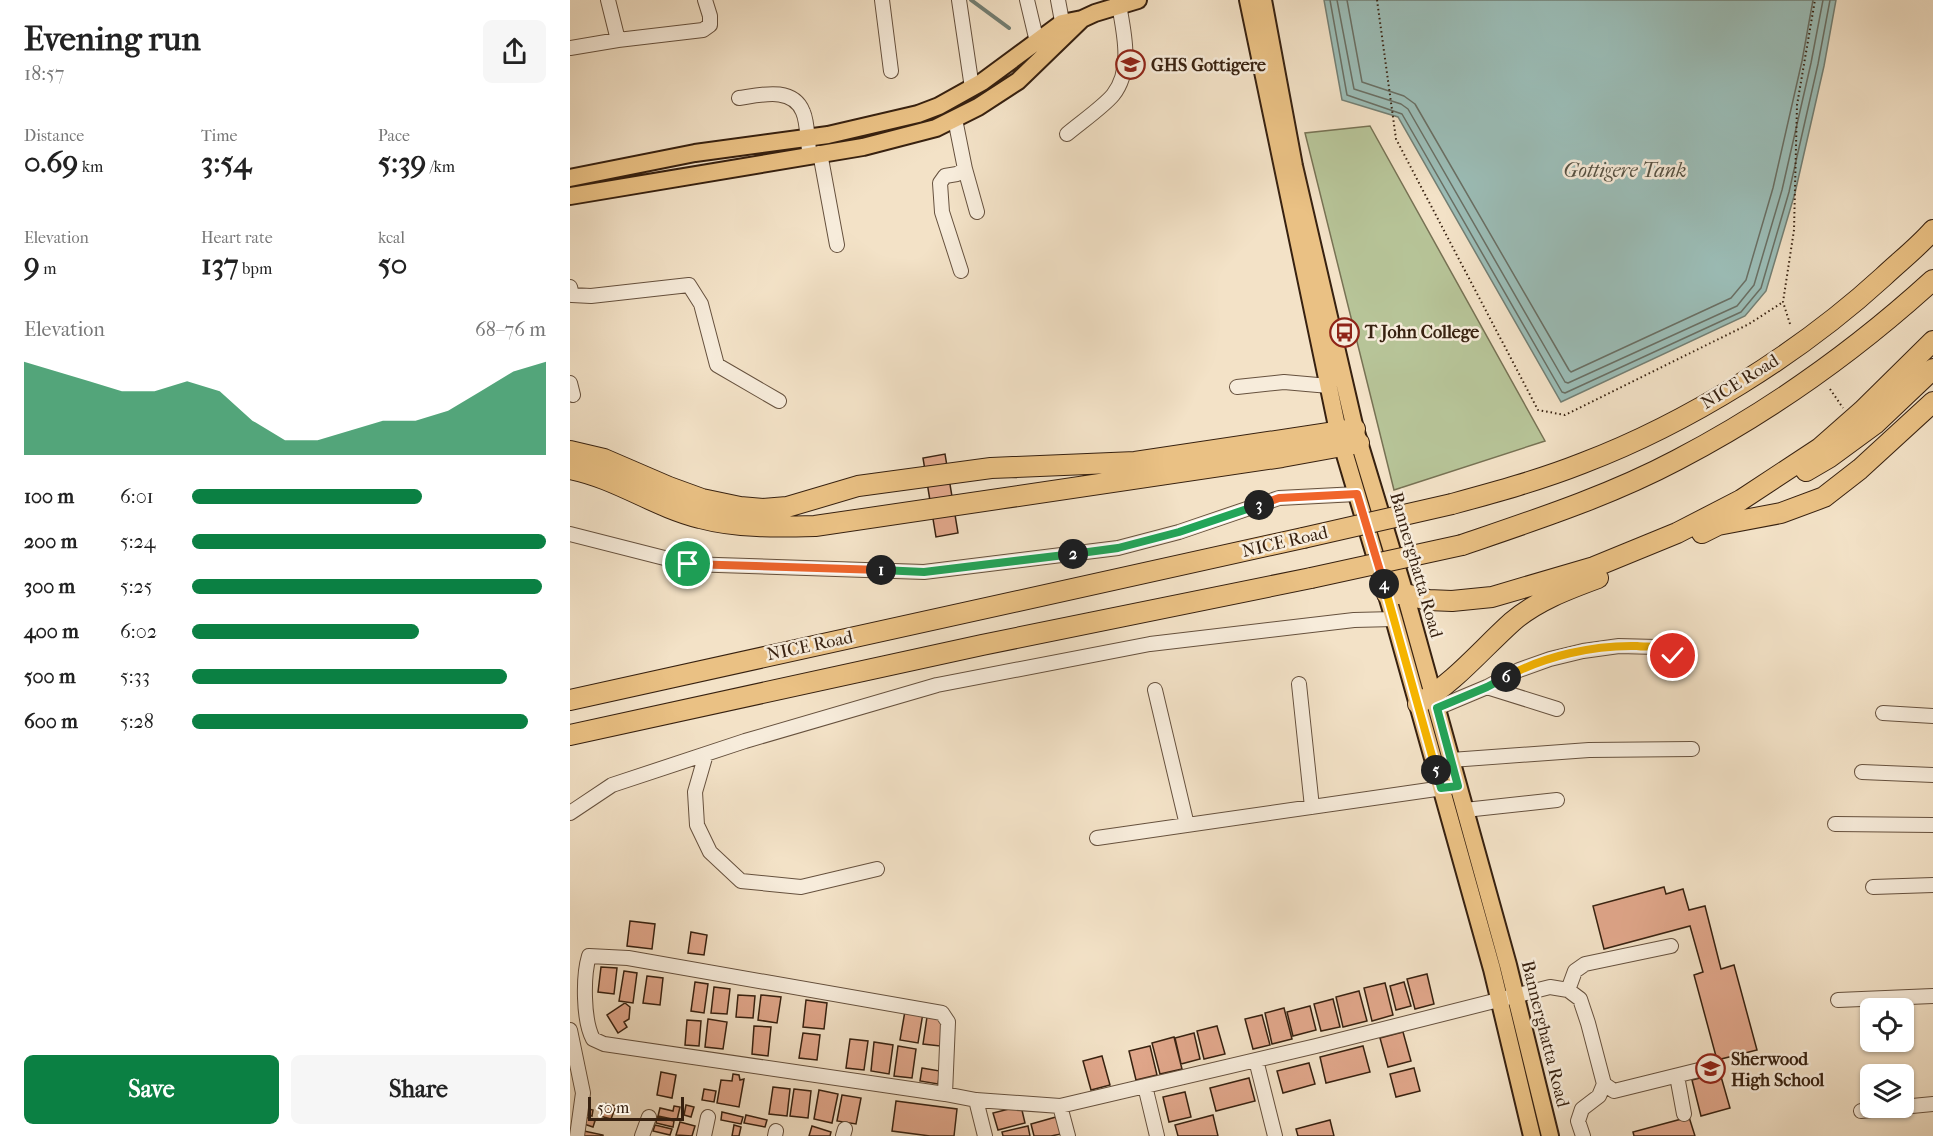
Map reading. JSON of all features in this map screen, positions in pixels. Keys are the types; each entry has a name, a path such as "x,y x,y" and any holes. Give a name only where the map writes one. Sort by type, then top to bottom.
{"highway":[{"name":"NICE Road","path":"570,700 1303,538 1507,490 1584,463 1702,406 1787,353 1856,302 1933,230"},
{"name":"NICE Road","path":"570,735 1462,545 1568,508 1677,460 1753,417 1825,370 1891,319 1933,280"},
{"path":"1429,702 1513,621 1534,607 1565,591 1673,548 1820,448 1933,341"},
{"path":"1741,500 1772,490 1830,458 1875,424 1933,369"},
{"path":"1396,594 1428,600 1452,601 1492,597 1594,567 1677,533 1716,520 1781,513 1824,497 1932,406"},
{"path":"570,451 604,459 702,499 763,509 787,507 858,486 991,468 1136,462 1349,437"},
{"path":"570,469 608,481 699,518 762,527 783,527 826,524 1271,459 1349,437"},
{"path":"570,687 622,688"}],"main road":[{"path":"570,178 695,153 828,135 918,114 939,106 972,88 1036,42 1082,19 1138,0"},
{"name":"Bannerghatta Road","path":"1248,0 1329,386 1349,437 1429,702 1441,788 1499,999 1532,1136"},
{"name":"Bannerghatta Road","path":"1263,0 1349,437 1357,494 1396,594 1394,619 1451,760 1516,994 1550,1136"},
{"path":"570,196 863,147 936,128 978,107 1018,81 1063,30"}],"street":[{"path":"608,0 618,40"},
{"path":"570,48 704,30 710,25 705,0"},
{"path":"882,0 891,71"},
{"path":"959,0 972,88"},
{"path":"1028,0 1036,42"},
{"path":"1058,0 1063,30"},
{"path":"1066,134 1113,95 1124,75 1125,37 1119,5"},
{"path":"739,98 773,93 785,95 796,102 804,112 806,138 815,154 837,245"},
{"path":"955,119 977,212"},
{"path":"961,271 942,212 940,183 945,176 957,174 965,169"},
{"path":"570,287 572,295 591,296 689,285 701,304 717,365 779,401"},
{"path":"1237,387 1284,382 1329,386"},
{"path":"570,534 688,564 924,572 1118,548 1179,532 1279,498 1357,494"},
{"path":"570,813 612,785 706,754 937,685 1150,645 1354,620 1394,619"},
{"path":"1429,702 1487,687 1519,670 1583,651 1619,646 1656,647 1673,656"},
{"path":"1299,684 1312,807"},
{"path":"1487,687 1557,710"},
{"path":"1155,690 1187,825"},
{"path":"1883,713 1933,716"},
{"path":"1451,760 1589,750 1692,749"},
{"path":"706,754 695,792 697,825 711,852 741,881 801,887 877,869"},
{"path":"1862,772 1933,775"},
{"path":"1097,838 1458,786"},
{"path":"1465,810 1557,800"},
{"path":"1835,824 1933,825"},
{"path":"1873,887 1933,885"},
{"path":"1568,990 1575,971 1585,964 1671,946"},
{"path":"945,1094 948,1022 942,1013 628,958 589,956 586,966 586,1022 593,1039 604,1044 976,1100 1060,1106 1256,1060 1516,994 1550,987 1568,990 1580,999 1604,1084 1599,1096 1582,1109 1578,1120 1583,1136"},
{"path":"1838,1000 1933,996"},
{"path":"571,1039 583,1093 577,1136"},
{"path":"1256,1060 1275,1136"},
{"path":"1604,1084 1614,1091 1703,1069"},
{"path":"1677,1076 1684,1114"},
{"path":"1144,1086 1157,1136"},
{"path":"976,1100 985,1136"},
{"path":"1914,1106 1933,1104"},
{"path":"1060,1106 1068,1136"},
{"path":"642,1136 648,1117"},
{"path":"704,1136 708,1117"}],"path":[{"path":"1377,0 1396,139 1538,410 1565,415 1749,324 1783,302"},
{"path":"1790,324 1783,302 1794,230 1797,105 1815,0"},
{"path":"1830,389 1851,421"}],"green space":[{"path":"1370,126 1545,441 1394,490 1305,133"}],"water":[{"name":"Gottigere Tank","path":"1324,0 1836,0 1824,66 1795,193 1766,291 1745,316 1561,402 1398,117 1342,100"}],"building":[{"path":"945,454 958,533 936,537 923,458"},
{"path":"1664,887 1666,894 1683,889 1689,910 1705,906 1721,969 1734,965 1757,1050 1717,1060 1694,975 1703,972 1690,926 1604,949 1593,906"},
{"path":"630,921 655,924 652,949 627,946"},
{"path":"691,932 707,935 704,955 688,953"},
{"path":"601,967 617,968 614,994 598,992"},
{"path":"624,971 637,973 633,1003 619,1001"},
{"path":"1427,974 1434,1004 1415,1009 1407,979"},
{"path":"647,976 663,978 660,1005 643,1003"},
{"path":"695,982 708,984 704,1013 691,1011"},
{"path":"1404,982 1411,1006 1396,1010 1390,986"},
{"path":"1385,983 1393,1015 1372,1021 1364,988"},
{"path":"714,987 730,989 727,1014 711,1013"},
{"path":"1359,991 1367,1021 1343,1027 1336,997"},
{"path":"738,995 755,996 753,1018 736,1017"},
{"path":"761,995 781,997 777,1023 758,1020"},
{"path":"1333,999 1340,1027 1321,1031 1314,1004"},
{"path":"806,1000 827,1003 824,1029 803,1027"},
{"path":"625,1003 630,1007 629,1019 624,1022 627,1027 618,1033 607,1015"},
{"path":"1310,1006 1316,1030 1293,1036 1287,1012"},
{"path":"1284,1008 1292,1039 1272,1044 1265,1013"},
{"path":"905,1011 923,1013 918,1043 900,1040"},
{"path":"1262,1015 1270,1045 1253,1049 1245,1019"},
{"path":"927,1017 944,1019 940,1046 923,1044"},
{"path":"708,1019 727,1022 723,1049 705,1047"},
{"path":"687,1020 701,1021 699,1046 685,1045"},
{"path":"754,1026 771,1027 768,1056 752,1054"},
{"path":"1217,1026 1225,1054 1204,1059 1197,1031"},
{"path":"1403,1032 1411,1061 1388,1067 1380,1038"},
{"path":"803,1033 820,1035 817,1060 799,1058"},
{"path":"1194,1033 1200,1059 1181,1064 1175,1038"},
{"path":"1174,1037 1182,1069 1160,1074 1152,1043"},
{"path":"850,1039 868,1041 864,1070 846,1068"},
{"path":"874,1042 893,1045 889,1074 871,1071"},
{"path":"898,1046 916,1049 912,1078 894,1076"},
{"path":"1150,1046 1157,1075 1136,1080 1129,1051"},
{"path":"1363,1046 1370,1072 1326,1083 1320,1057"},
{"path":"1102,1056 1110,1085 1091,1090 1083,1061"},
{"path":"1309,1063 1315,1084 1283,1093 1277,1071"},
{"path":"922,1068 940,1071 938,1084 920,1081"},
{"path":"1414,1068 1420,1091 1396,1097 1390,1074"},
{"path":"661,1072 676,1075 672,1098 657,1095"},
{"path":"1720,1073 1730,1108 1701,1116 1692,1080"},
{"path":"733,1074 739,1075 740,1080 744,1079 739,1107 717,1103 721,1080 732,1081"},
{"path":"1249,1078 1255,1101 1216,1111 1210,1088"},
{"path":"773,1087 790,1089 787,1116 769,1114"},
{"path":"704,1089 716,1091 714,1102 702,1100"},
{"path":"794,1089 811,1091 808,1118 790,1116"},
{"path":"819,1090 838,1094 832,1123 814,1119"},
{"path":"1185,1092 1191,1117 1169,1122 1163,1097"},
{"path":"842,1095 861,1098 856,1124 837,1121"},
{"path":"896,1101 957,1109 954,1136 930,1136 892,1131"},
{"path":"604,1103 616,1106 611,1119 600,1116"},
{"path":"686,1105 694,1107 691,1117 684,1115"},
{"path":"674,1106 680,1107 677,1120 658,1116 660,1108 673,1111"},
{"path":"1021,1106 1025,1123 998,1130 993,1113"},
{"path":"584,1108 593,1110 592,1116 583,1114"},
{"path":"722,1112 743,1117 741,1124 721,1120"},
{"path":"746,1115 767,1120 765,1127 744,1123"},
{"path":"1213,1115 1218,1136 1178,1136 1175,1125"},
{"path":"586,1117 595,1121 593,1127 584,1124"},
{"path":"657,1117 674,1121 673,1127 656,1123"},
{"path":"1056,1117 1061,1134 1034,1136 1031,1124"},
{"path":"1689,1117 1695,1136 1634,1136 1633,1132"},
{"path":"1330,1120 1334,1136 1298,1136 1296,1129"},
{"path":"680,1122 695,1126 692,1136 676,1135"},
{"path":"655,1125 672,1129 670,1135 653,1131"},
{"path":"734,1125 741,1127 739,1136 732,1136"},
{"path":"812,1126 831,1132 830,1136 809,1136"},
{"path":"1028,1126 1030,1136 1003,1136 1002,1132"},
{"path":"584,1131 603,1135 603,1136 583,1136"}],"waterway":[{"path":"971,0 1009,28"}],"place":[{"name":"GHS Gottigere","path":"1130,65"},
{"name":"T John College","path":"1344,332"},
{"name":"Sherwood High School","path":"1710,1069"}],"route":[{"path":"688,564 924,572 1118,548 1179,532 1279,498 1357,494 1441,788 1458,786 1437,708 1487,687 1519,670 1583,651 1619,646 1656,647 1673,656"}]}
